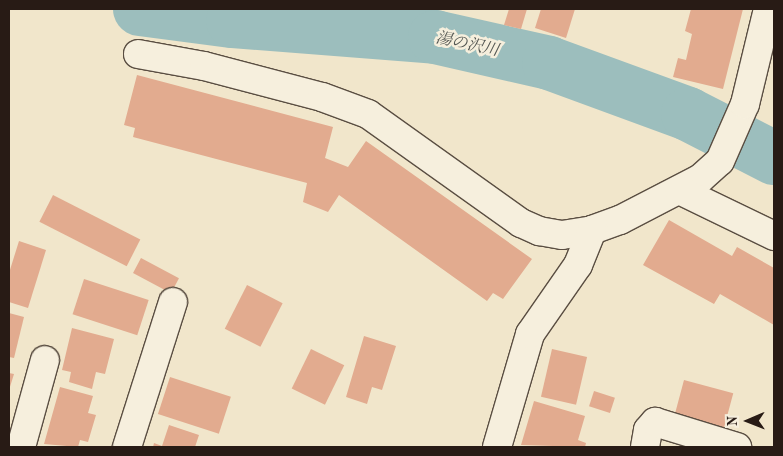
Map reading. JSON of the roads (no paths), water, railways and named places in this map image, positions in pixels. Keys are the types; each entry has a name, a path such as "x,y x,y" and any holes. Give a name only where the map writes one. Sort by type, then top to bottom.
{"street":[{"path":"138,54 204,66 322,97 368,114 522,223 539,231 562,235 592,230 620,220 702,178 720,161 738,123 768,9"},
{"path":"679,190 774,236"},
{"path":"497,447 530,334 578,266 592,230"},
{"path":"127,447 173,302"},
{"path":"21,447 45,360"},
{"path":"645,447 648,430 654,422 737,447"}],"waterway":[{"name":"湯の沢川","path":"140,9 233,21 435,37 549,63 688,114 774,158"}]}
